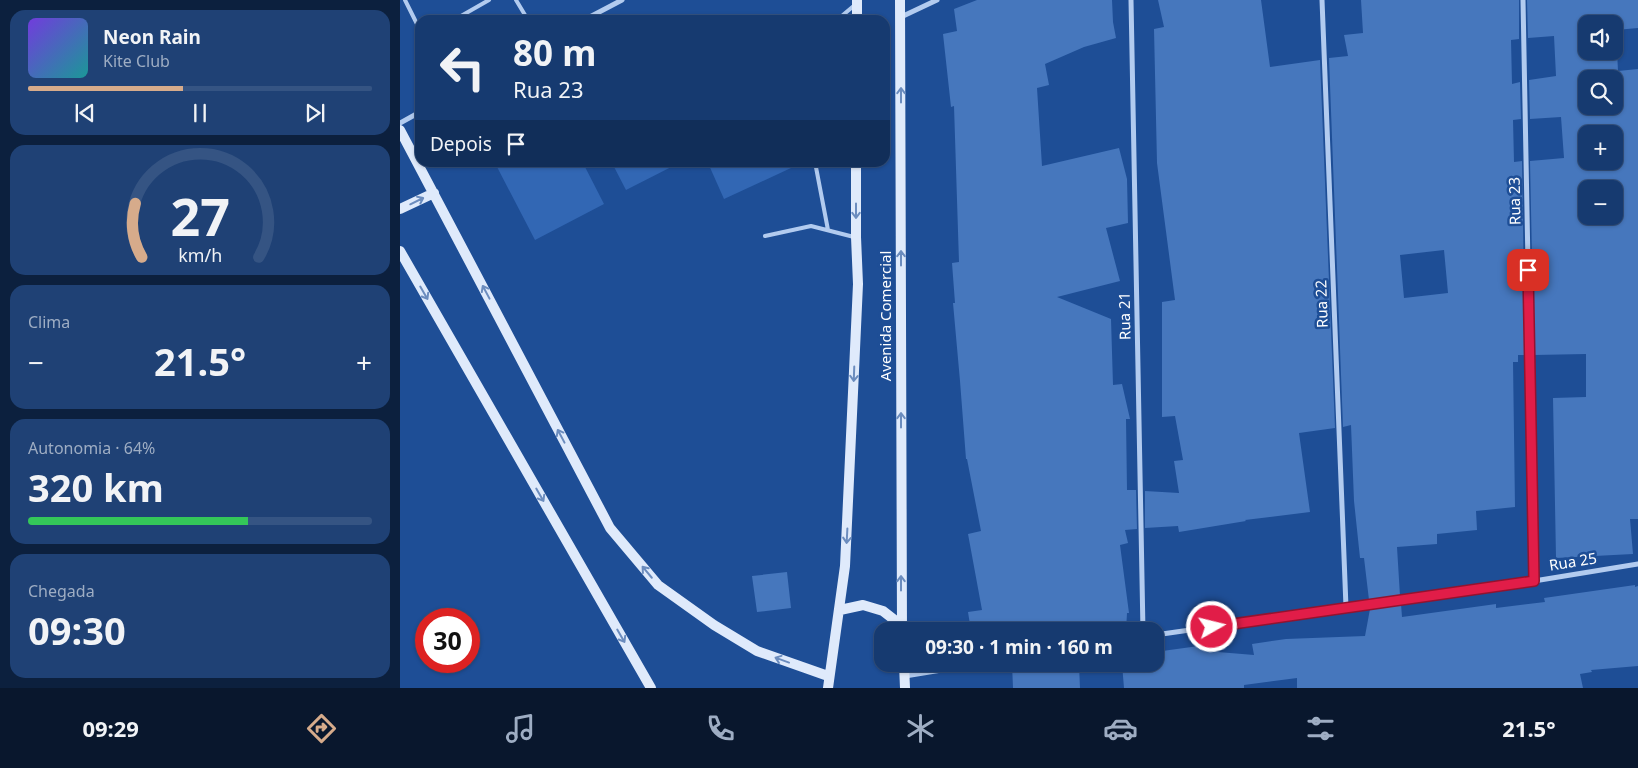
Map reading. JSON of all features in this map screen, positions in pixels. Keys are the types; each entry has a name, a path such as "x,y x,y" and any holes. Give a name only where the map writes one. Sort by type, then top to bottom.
{"street":[{"path":"594,15 622,0"},
{"name":"Avenida Comercial","path":"900,0 902,622"},
{"path":"901,17 937,0"},
{"name":"Rua 21","path":"1131,0 1143,622"},
{"name":"Rua 22","path":"1322,0 1346,607"},
{"name":"Rua 23","path":"1523,0 1534,581"},
{"path":"857,2 857,15"},
{"path":"400,123 415,115"},
{"path":"400,130 415,158"},
{"path":"420,167 610,528 658,585 714,625 757,651 828,676"},
{"name":"Avenida Comercial","path":"828,688 828,676 840,610 845,566 852,437 858,284 856,167"},
{"path":"400,209 434,193"},
{"path":"400,251 651,688"},
{"name":"Rua 25","path":"1164,635 1638,564"},
{"path":"840,610 863,605 883,611 895,622"},
{"path":"904,672 905,688"},
{"path":"904,676 929,672"}],"lane":[{"path":"405,0 415,20"},
{"path":"463,15 489,0"},
{"path":"516,0 525,15"},
{"path":"843,15 857,2"},
{"path":"816,167 828,230"},
{"path":"765,236 811,226 856,237"}],"shaded area":[{"path":"497,167 585,167 604,204 535,240"},
{"path":"614,167 671,167 626,190"},
{"path":"710,167 791,167 791,168 724,199"}],"building":[{"path":"977,0 1112,0 1116,38 1084,47 1045,64 1049,85 1037,88 1042,166 1119,148 1127,179 1128,223 1106,228 1120,281 1057,297 1111,319 1113,385 1122,384 1130,419 1126,419 1127,490 1136,490 1137,529 1125,530 1128,543 1120,545 1129,613 1127,613 1126,622 970,622 968,612 982,610 968,534 981,531 966,459 953,303 955,303 952,263 959,262 954,106 951,107 943,34 957,31 954,9"},
{"path":"1158,0 1261,0 1270,67 1320,60 1335,428 1299,433 1310,512 1245,520 1179,532 1178,526 1145,528 1145,491 1179,493 1174,461 1183,460 1175,416 1162,417 1162,302 1175,300 1157,163 1154,29 1164,27"},
{"path":"1361,0 1519,0 1519,39 1511,40 1512,84 1520,82 1521,119 1513,120 1514,162 1522,161 1525,355 1518,355 1518,362 1513,362 1515,507 1476,511 1477,530 1437,534 1437,544 1397,547 1400,596 1369,600 1364,558 1360,558 1354,501 1351,425 1343,427 1329,58 1348,56 1344,35 1363,33","holes":["1444,250 1448,293 1404,298 1400,255"]},
{"path":"1527,0 1638,0 1638,28 1623,29 1623,15 1578,15 1578,60 1617,60 1618,70 1578,70 1578,115 1623,115 1623,70 1638,69 1638,519 1630,519 1633,554 1556,558 1553,398 1586,397 1586,354 1534,355 1530,161 1564,158 1561,117 1530,119 1529,80 1556,76 1554,36 1528,38"},
{"path":"787,572 791,608 757,612 752,576"},
{"path":"1638,586 1638,666 1591,670 1592,672 1580,674 1583,688 1297,688 1297,678 1244,685 1244,688 1124,688 1123,672 1164,672 1164,651 1206,645 1206,651 1254,655 1252,644 1286,639 1365,636 1370,609 1401,604 1402,617 1496,604 1496,608 1545,602 1544,598"},
{"path":"1012,672 1079,672 1080,688 1013,688"}],"route":[{"path":"1212,627 1534,581 1528,270"}]}
